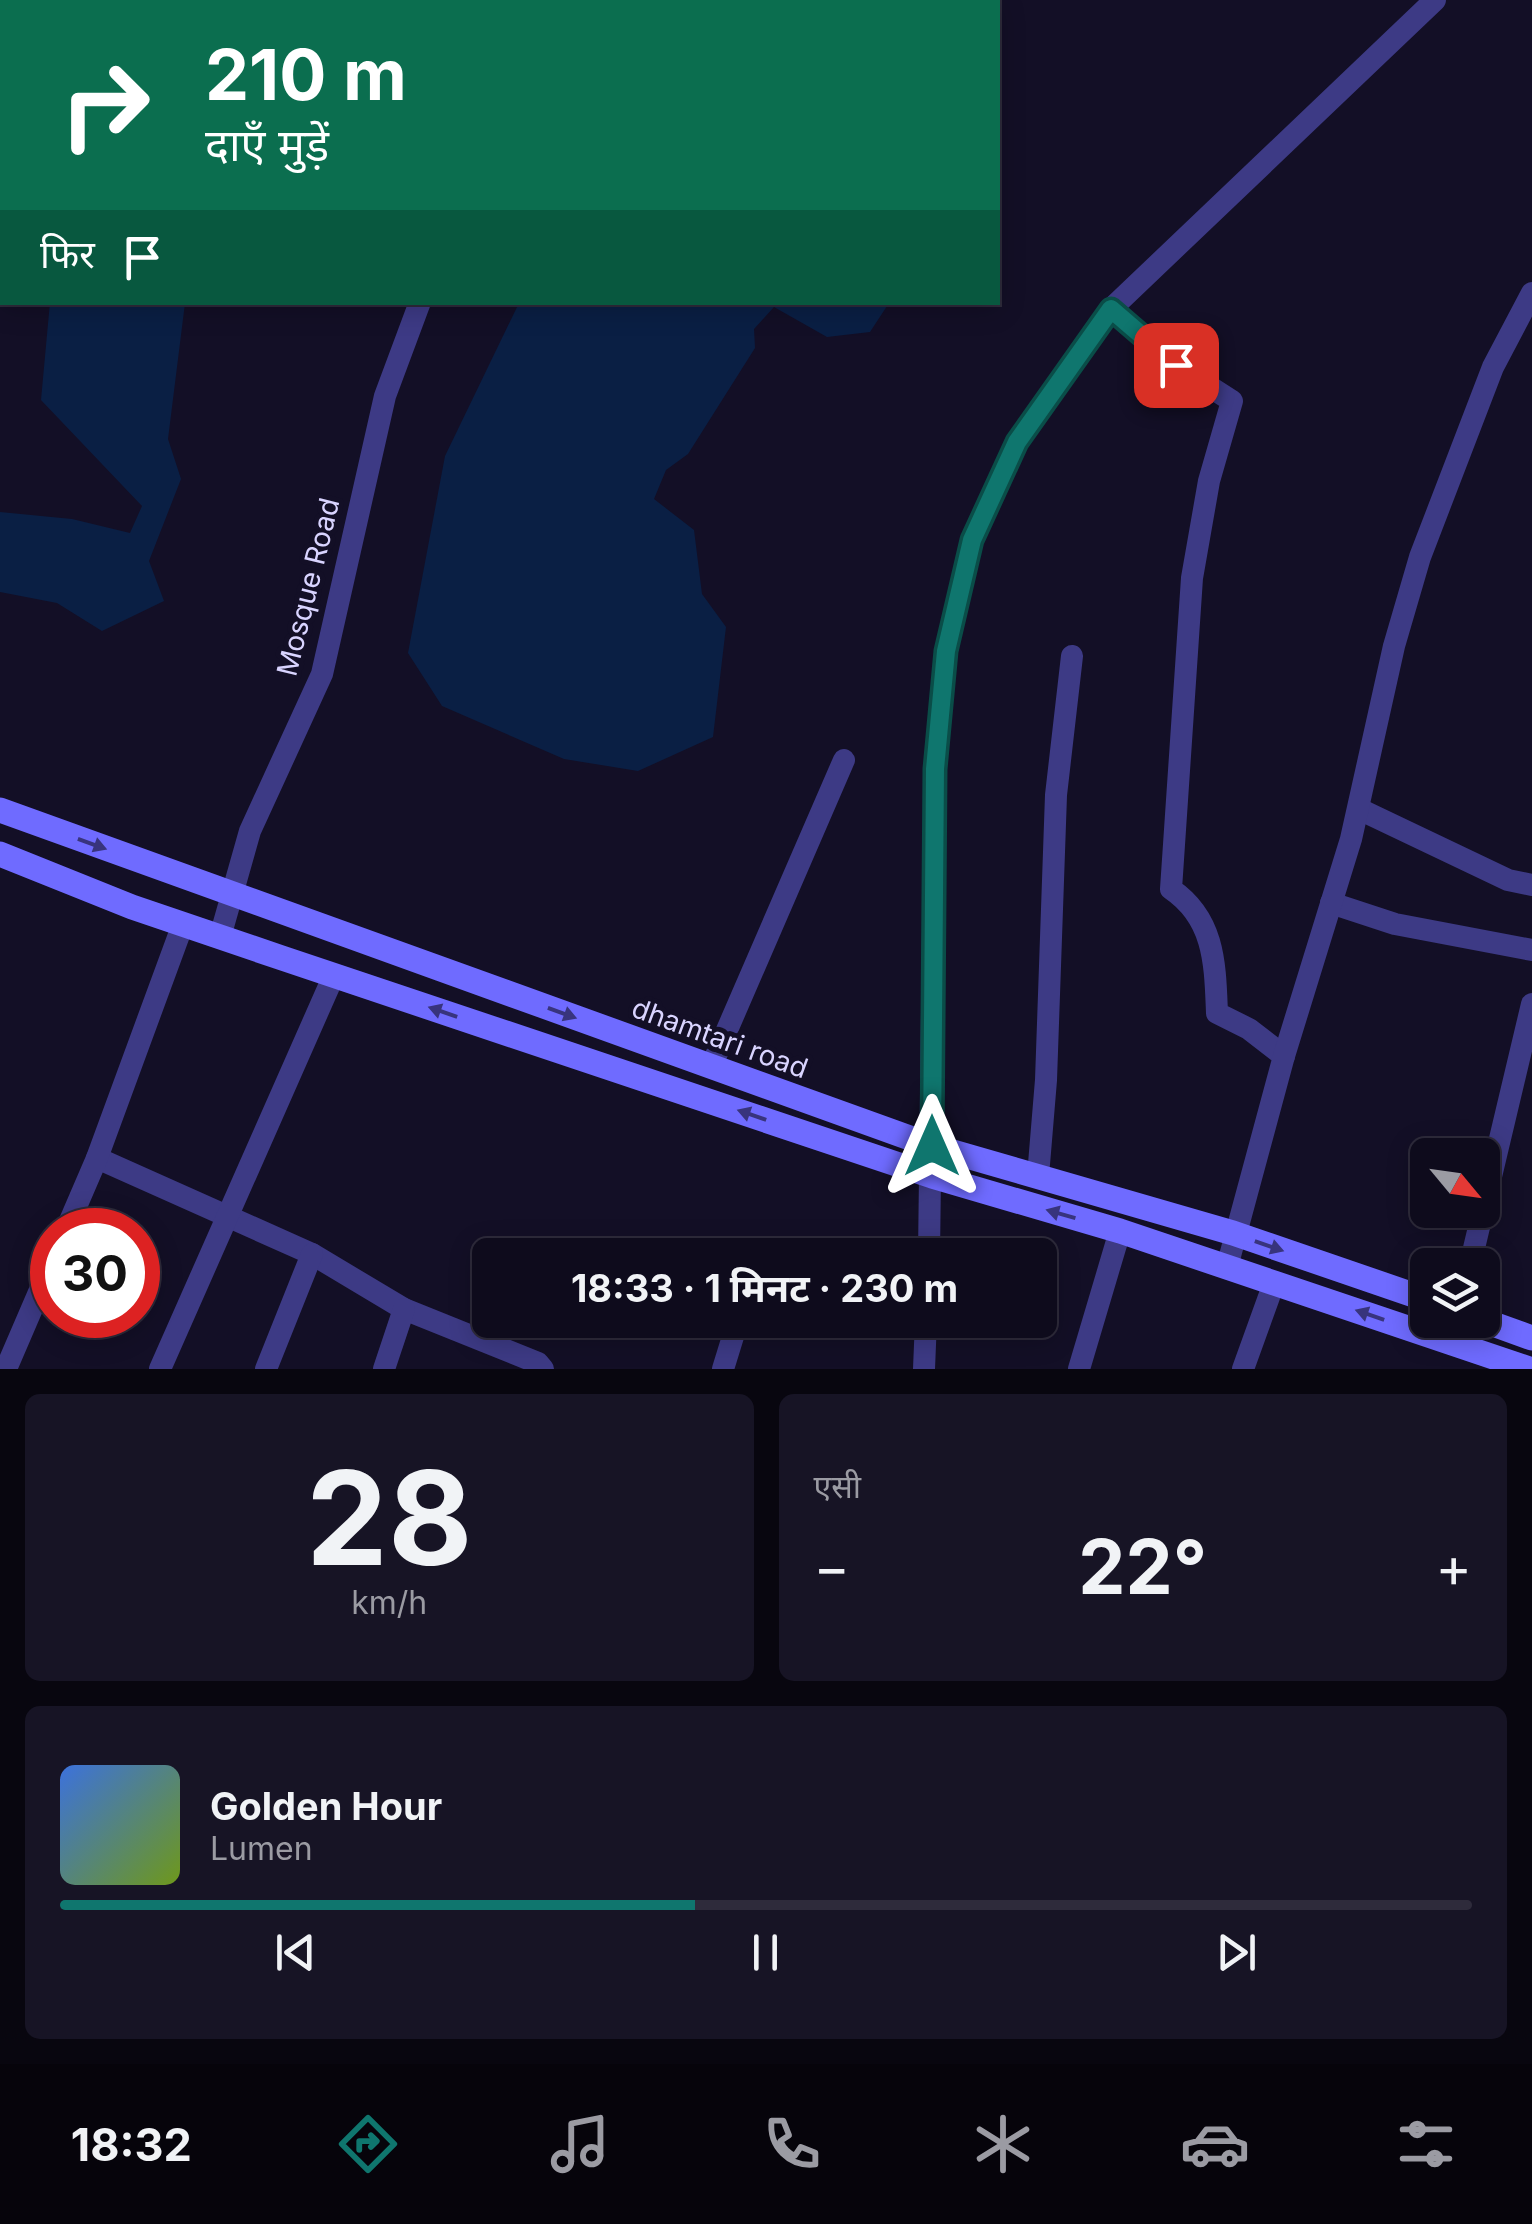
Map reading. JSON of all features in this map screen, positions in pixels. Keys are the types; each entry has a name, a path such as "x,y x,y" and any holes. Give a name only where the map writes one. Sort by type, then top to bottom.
{"main road":[{"name":"dhamtari road","path":"0,810 932,1146 1233,1233 1410,1294"},
{"path":"0,854 220,937 932,1176 1120,1231 1274,1283 1410,1319"},
{"path":"1500,1326 1532,1338"},
{"path":"1467,1338 1528,1369"}],"street":[{"path":"930,1238 935,769 946,651 972,540 1017,442 1111,309 1435,0"},
{"path":"1227,1267 1233,1233 1284,1056 1359,809 1394,646 1420,557 1493,367 1532,293"},
{"name":"Mosque Road","path":"220,937 250,832 322,674 385,396 419,305"},
{"path":"1111,309 1176,365 1232,401 1210,481 1192,578 1171,889 1192,903 1215,954 1218,1013 1248,1028 1284,1056"},
{"path":"1038,1176 1046,1080 1056,795 1072,656"},
{"path":"712,1067 844,760"},
{"path":"1359,809 1508,880 1532,885"},
{"path":"1331,903 1395,924 1532,950"},
{"path":"75,1208 183,924"},
{"path":"160,1369 334,976"},
{"path":"1474,1248 1532,1004"},
{"path":"97,1158 312,1254 404,1309 529,1359 544,1369"},
{"path":"1079,1369 1120,1231"},
{"path":"266,1369 312,1254"},
{"path":"1243,1369 1274,1283"},
{"path":"384,1369 404,1309"},
{"path":"6,1369 30,1313"},
{"path":"724,1369 733,1338"},
{"path":"924,1369 925,1338"}],"water":[{"path":"50,305 185,305 168,439 181,479 149,561 164,601 102,631 57,603 0,592 0,512 72,519 130,533 142,506 41,400"},
{"path":"518,305 888,305 870,332 827,337 774,307 754,329 755,348 688,454 666,470 654,499 694,530 702,594 726,627 713,737 638,771 564,759 442,706 408,653 445,456"}],"route":[{"path":"932,1146 935,769 946,651 972,540 1017,442 1111,309 1176,365"}]}
